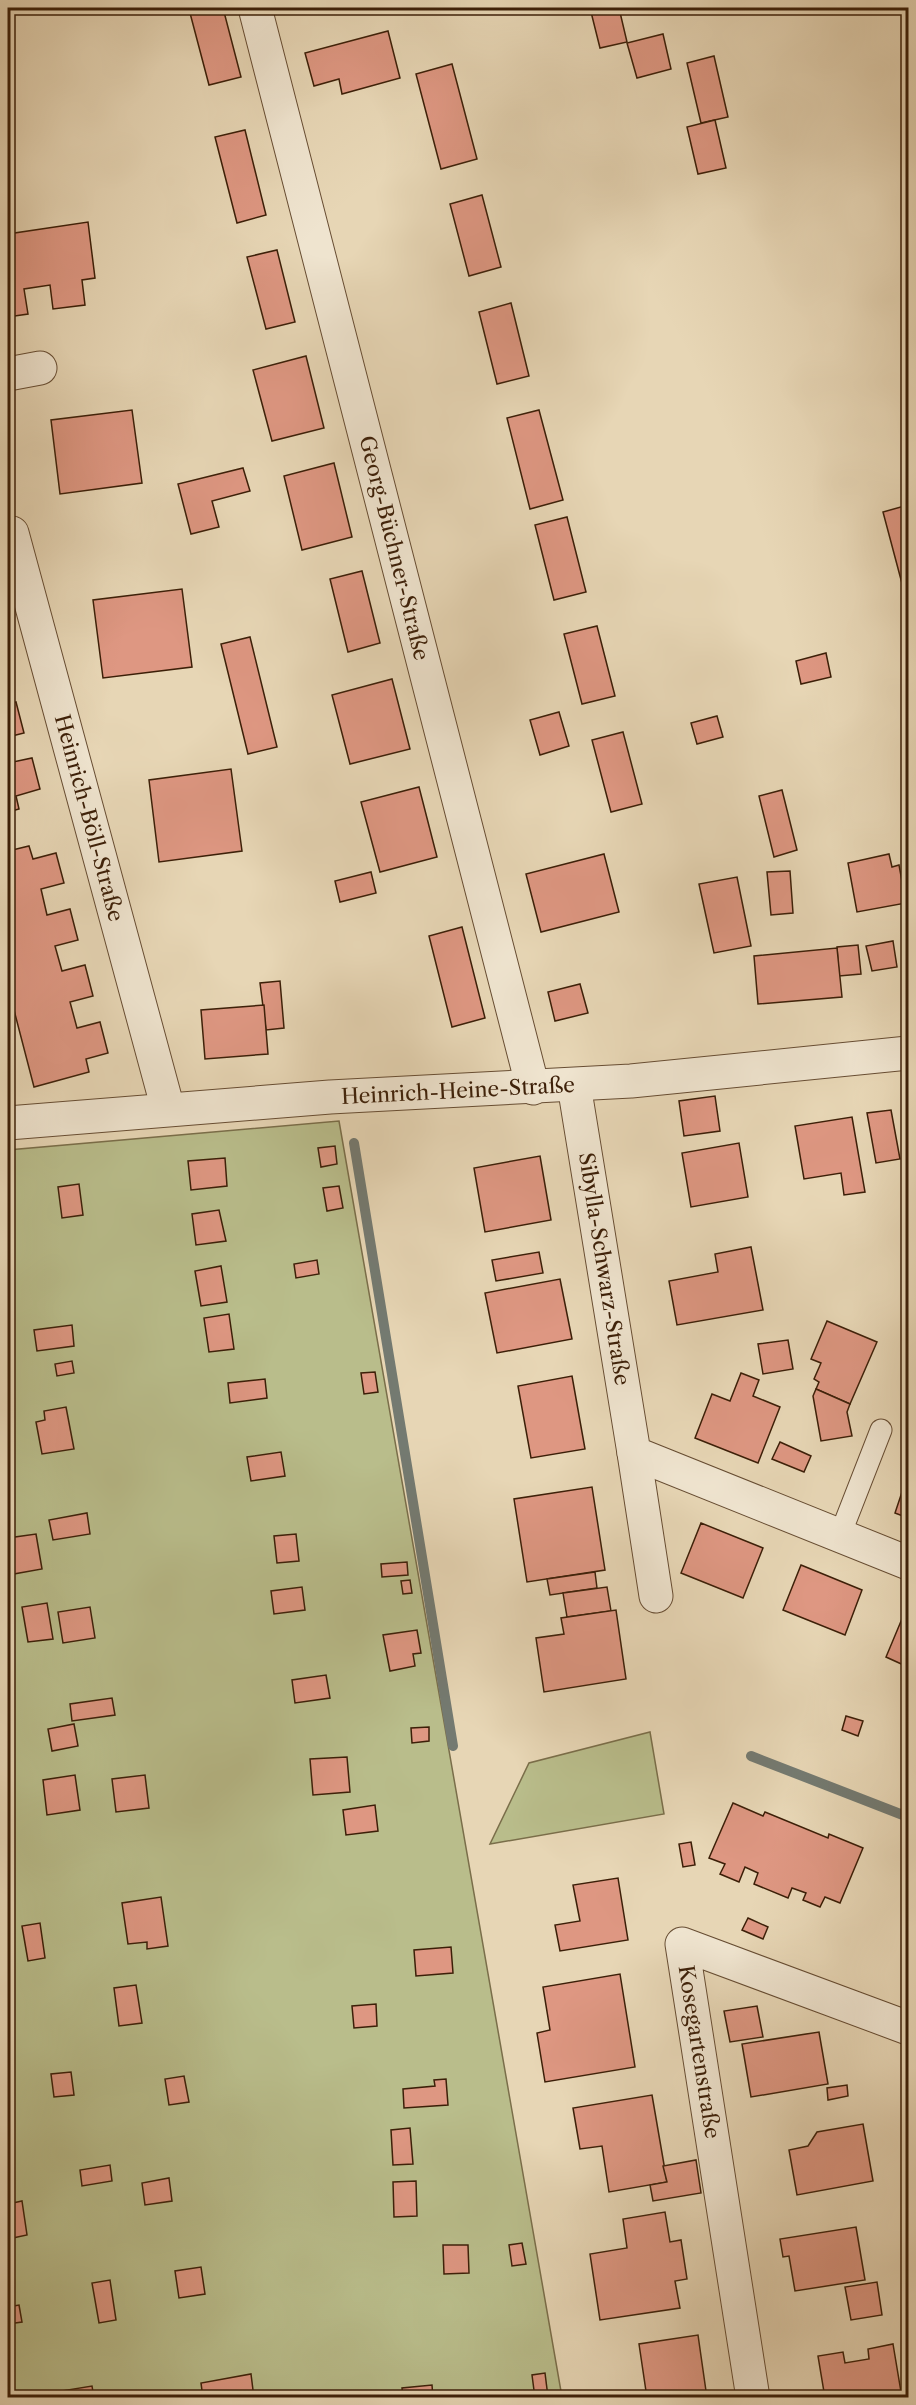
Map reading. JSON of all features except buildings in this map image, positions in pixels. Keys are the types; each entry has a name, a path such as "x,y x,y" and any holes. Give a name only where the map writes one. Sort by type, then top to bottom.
{"street":[{"name":"Georg-Büchner-Straße","path":"255,8 533,1088"},
{"path":"8,374 40,368"},
{"name":"Heinrich-Böll-Straße","path":"8,534 12,533 168,1109"},
{"name":"Heinrich-Heine-Straße","path":"8,1123 168,1109 574,1085 909,1053"},
{"name":"Sibylla-Schwarz-Straße","path":"574,1085 656,1596"},
{"path":"634,1453 909,1563"},
{"name":"Kosegartenstraße","path":"753,2397 682,1944 909,2028"}],"lane":[{"path":"840,1535 881,1430"}],"green space":[{"path":"339,1121 562,2397 8,2398 8,1150"},
{"path":"650,1732 664,1814 490,1844 529,1763"}],"waterway":[{"path":"354,1143 453,1746"},
{"path":"751,1756 908,1817"}]}
